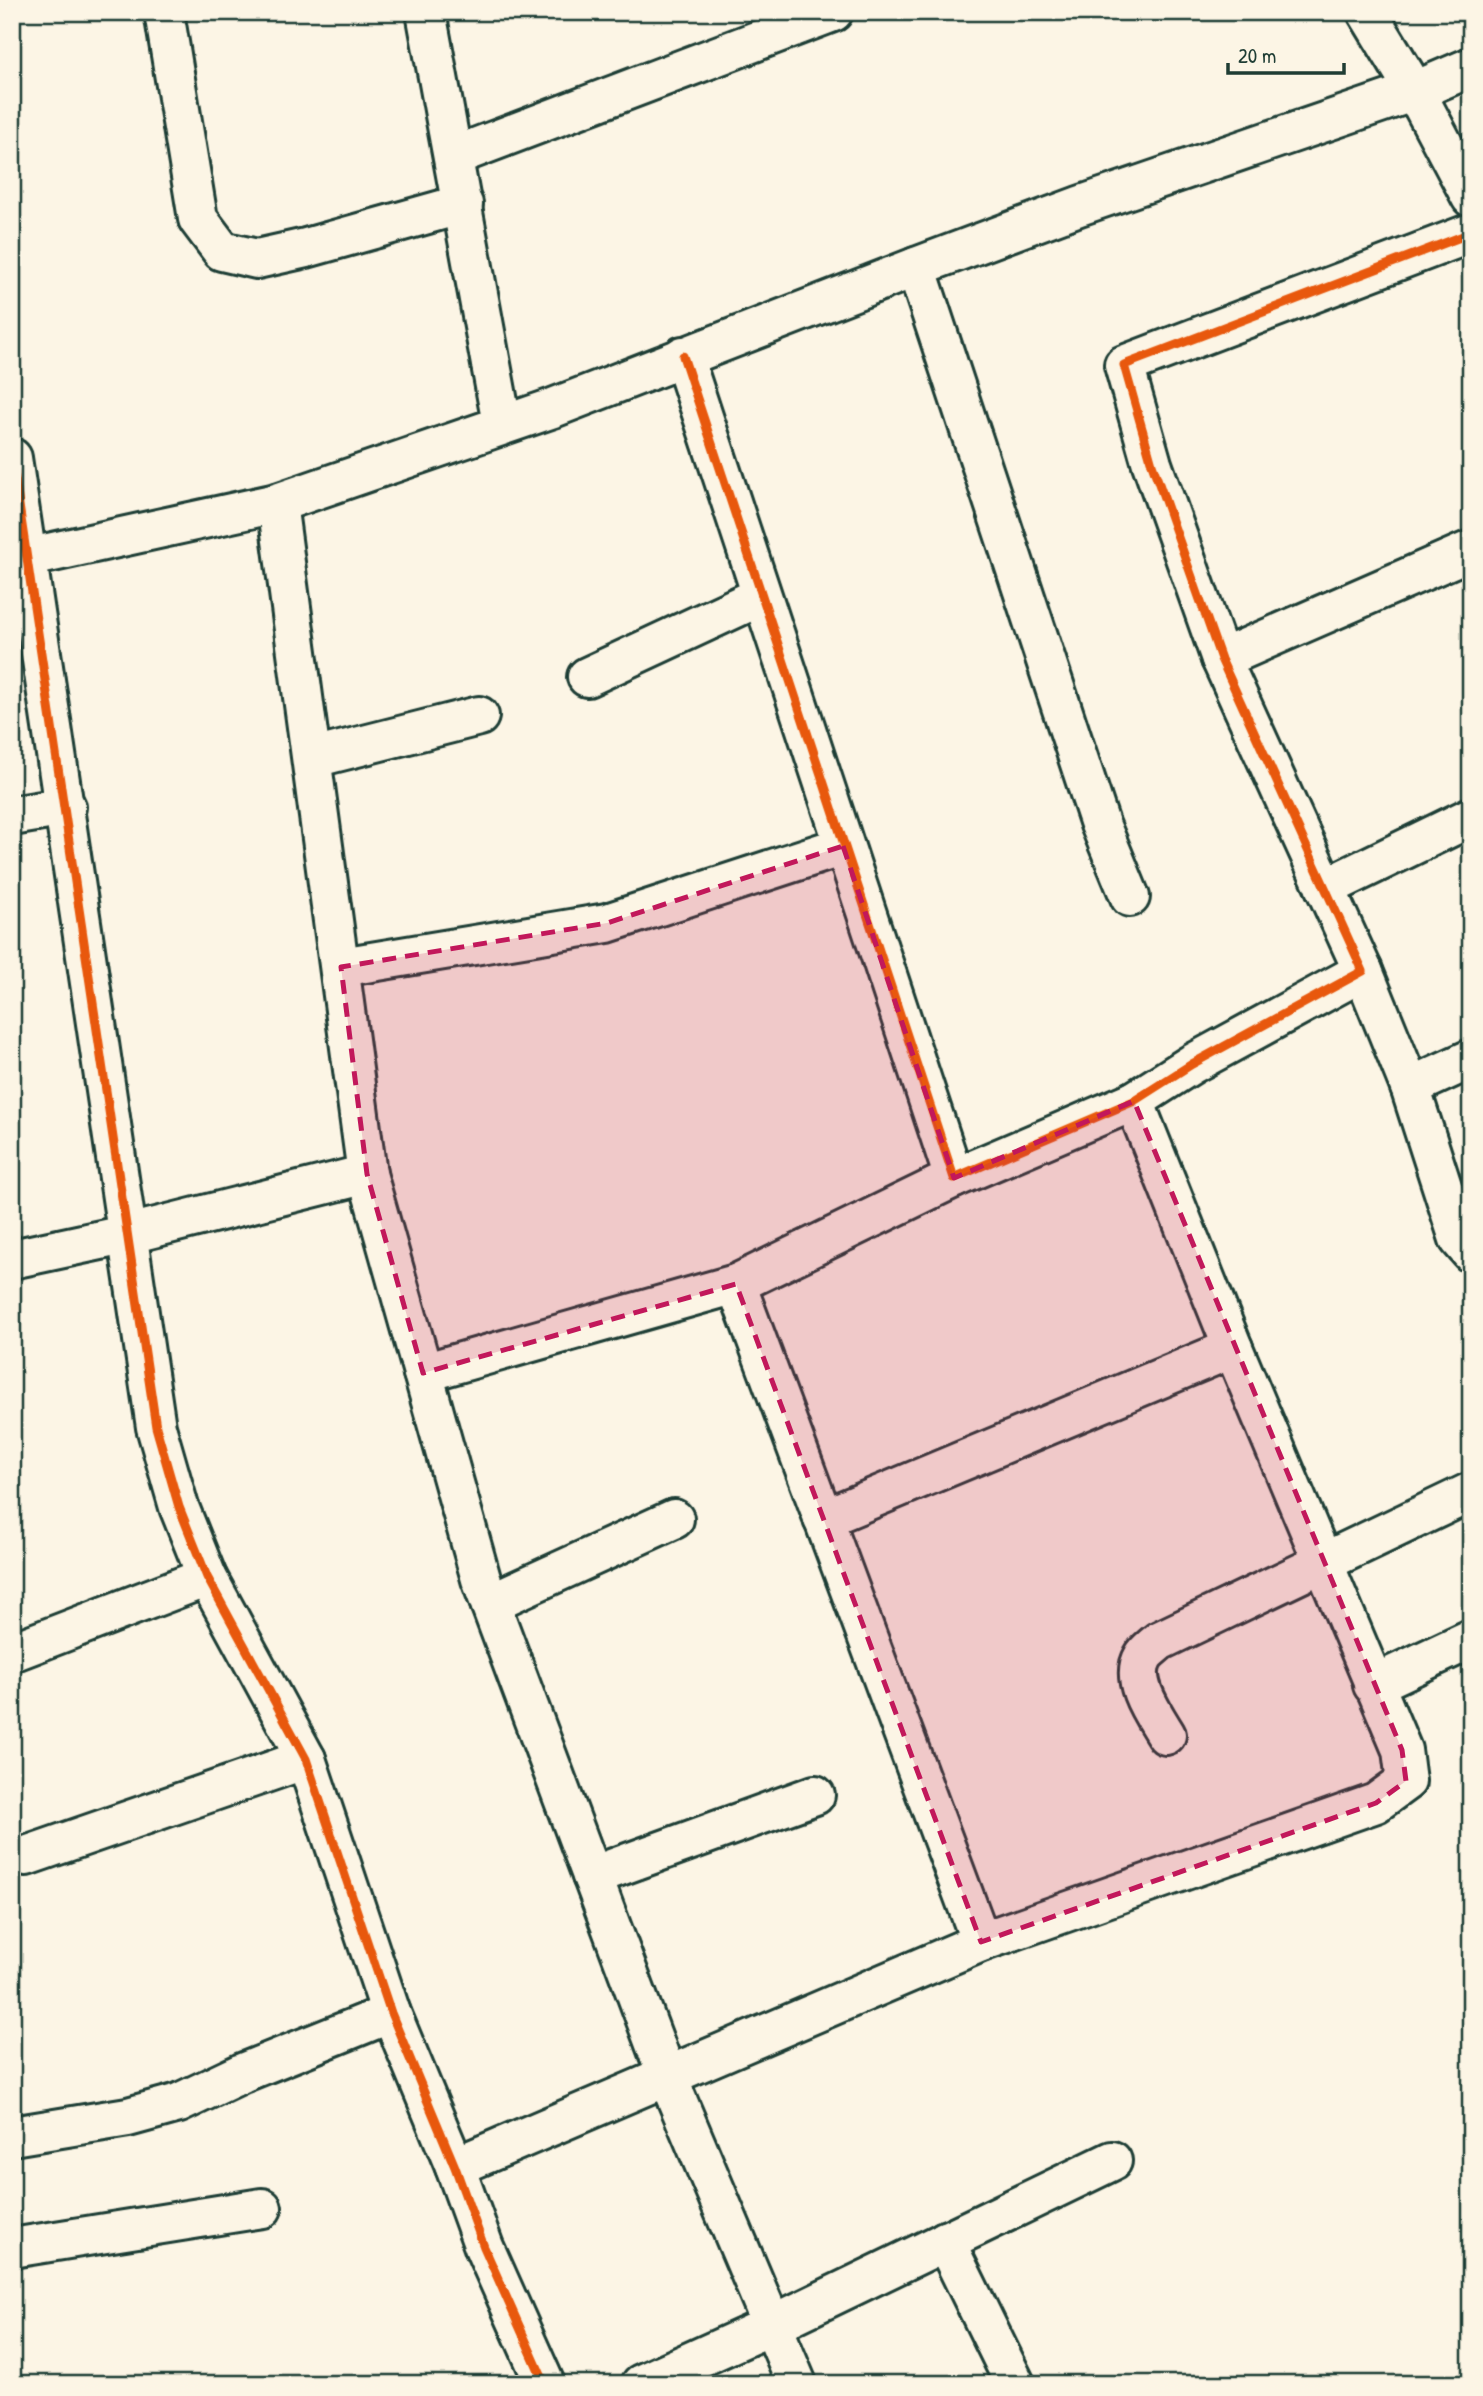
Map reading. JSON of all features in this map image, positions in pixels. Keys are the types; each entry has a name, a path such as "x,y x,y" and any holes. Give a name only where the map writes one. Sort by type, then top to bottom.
{"street":[{"path":"164,12 198,219 222,251 257,259 463,204"},
{"path":"426,12 502,424"},
{"path":"453,156 833,12"},
{"path":"1367,12 1415,91 1471,197"},
{"path":"21,559 277,503 553,408 916,267 1092,202 1415,91 1471,67"},
{"path":"1471,233 1124,365 1152,464 1221,659 1363,971 1410,1087 1460,1239 1471,1253"},
{"path":"916,267 1100,824 1130,897"},
{"path":"683,356 954,1178"},
{"path":"12,458 21,559 66,807 156,1427 179,1507 207,1577 306,1759 391,2013 455,2167 484,2247 545,2384"},
{"path":"277,503 367,1174 490,1603 667,2076 797,2384"},
{"path":"1221,659 1471,550"},
{"path":"587,677 761,596"},
{"path":"313,758 478,716"},
{"path":"12,816 66,807"},
{"path":"1325,888 1471,817"},
{"path":"341,967 607,923 843,846"},
{"path":"423,1373 736,1284 954,1178 1134,1101 1192,1064 1363,971"},
{"path":"1410,1087 1471,1059"},
{"path":"455,2167 981,1942 1376,1803 1406,1781 1402,1750 1233,1348 1134,1101"},
{"path":"12,1258 129,1234 367,1174"},
{"path":"736,1284 981,1942"},
{"path":"823,1519 1233,1348"},
{"path":"1166,1735 1149,1706 1139,1679 1142,1658 1159,1641 1471,1492"},
{"path":"490,1603 674,1519"},
{"path":"12,1652 207,1577"},
{"path":"1373,1685 1471,1639"},
{"path":"26,1856 306,1759"},
{"path":"592,1876 815,1795"},
{"path":"12,2136 128,2117 179,2103 242,2073 391,2013"},
{"path":"641,2384 772,2325 1112,2161"},
{"path":"12,2248 262,2208"},
{"path":"945,2241 1014,2384"}],"highlighted area":[{"path":"843,846 954,1178 1134,1101 1402,1750 1406,1781 1376,1803 981,1942 736,1284 423,1373 367,1174 341,967 607,923"}],"cycle path":[{"path":"683,356 954,1178 1134,1101 1192,1064 1363,971 1221,659 1152,464 1124,365 1471,233"},
{"path":"12,458 156,1427 179,1507 207,1577 306,1759 391,2013 455,2167 484,2247 545,2384"}]}
